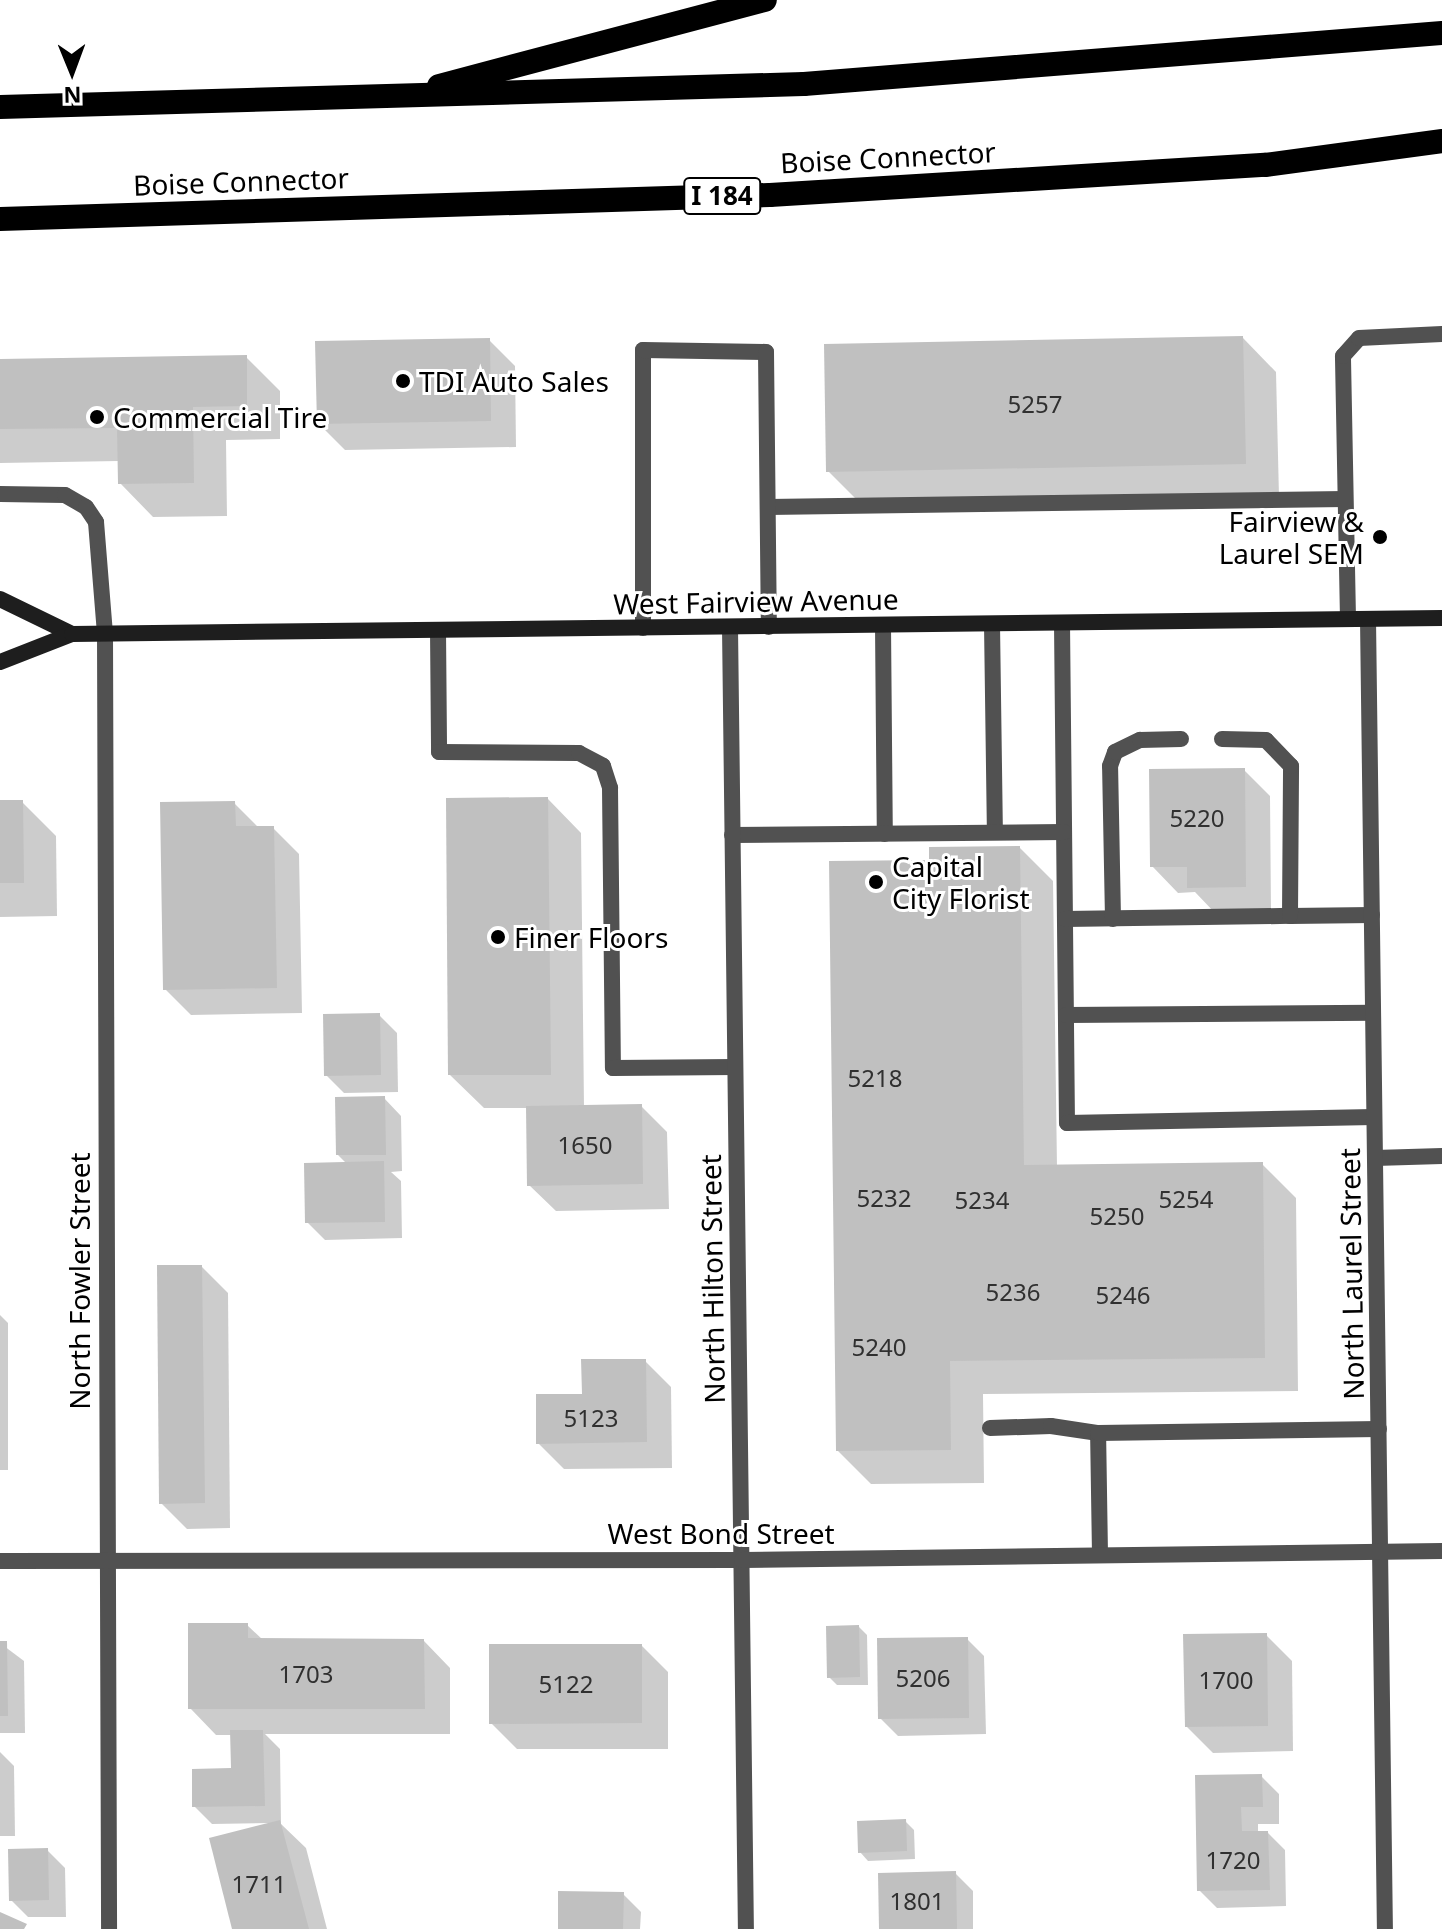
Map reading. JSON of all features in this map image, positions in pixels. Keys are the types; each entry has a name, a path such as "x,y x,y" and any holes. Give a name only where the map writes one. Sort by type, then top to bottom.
{"highway":[{"path":"396,97 765,0"},
{"path":"0,107 804,84 1442,33"},
{"name":"Boise Connector","path":"0,219 770,195 1265,165 1442,141"}],"main road":[{"name":"West Fairview Avenue","path":"0,599 72,634"},
{"name":"West Fairview Avenue","path":"0,662 72,634 1442,618"}],"street":[{"path":"1348,619 1343,356 1359,338 1442,334"},
{"path":"643,628 643,350 766,352 769,627"},
{"name":"North Fowler Street","path":"0,494 65,495 86,507 96,522 105,634 105,1561 109,1929"},
{"path":"768,507 1345,499"},
{"name":"North Laurel Street","path":"1368,619 1385,1929"},
{"path":"1062,623 1067,1123 1374,1117"},
{"path":"992,624 995,832"},
{"path":"883,625 885,834"},
{"name":"North Hilton Street","path":"730,627 746,1929"},
{"path":"438,630 439,752 579,753 603,766 610,788 613,1068 735,1067"},
{"path":"1113,919 1110,766 1115,752 1140,740 1181,739"},
{"path":"1222,739 1266,740 1285,754 1291,766 1290,916"},
{"path":"732,835 1064,832"},
{"path":"1065,919 1372,915"},
{"path":"1066,1015 1373,1013"},
{"path":"1375,1158 1442,1156"},
{"path":"990,1428 1051,1426 1098,1433 1379,1429"},
{"path":"1098,1433 1100,1555"},
{"name":"West Bond Street","path":"0,1561 742,1560 1442,1551"}],"building":[{"path":"1243,336 1246,464 826,472 824,344"},
{"name":"TDI Auto Sales","path":"490,338 491,421 317,424 315,341"},
{"name":"Commercial Tire","path":"247,355 247,406 193,407 194,483 118,484 117,428 0,429 0,359"},
{"path":"1245,768 1246,887 1187,888 1187,867 1150,867 1149,769"},
{"name":"Finer Floors","path":"548,797 551,1075 448,1075 446,798"},
{"path":"0,800 23,800 24,883 0,883"},
{"path":"235,801 236,826 274,826 277,988 163,990 160,802"},
{"path":"1020,846 1024,1165 1263,1162 1265,1358 950,1361 951,1450 836,1451 829,861 929,860 929,847"},
{"path":"380,1013 381,1075 324,1076 323,1014"},
{"path":"385,1096 386,1155 336,1155 335,1097"},
{"path":"642,1104 643,1184 527,1186 526,1106"},
{"path":"384,1161 385,1222 305,1223 304,1163"},
{"path":"157,1265 202,1265 205,1503 159,1504"},
{"path":"581,1359 646,1359 647,1442 536,1444 536,1394 582,1394"},
{"path":"188,1623 248,1623 248,1638 424,1639 425,1709 188,1709"},
{"path":"859,1625 860,1677 827,1678 826,1626"},
{"path":"1267,1633 1268,1726 1185,1727 1183,1634"},
{"path":"968,1637 969,1718 878,1719 877,1638"},
{"path":"0,1641 7,1641 8,1716 0,1716"},
{"path":"489,1644 642,1644 642,1723 489,1724"},
{"path":"230,1730 263,1730 265,1806 192,1807 192,1769 231,1768"},
{"path":"1262,1774 1263,1807 1241,1807 1242,1831 1268,1831 1270,1890 1197,1891 1195,1775"},
{"path":"906,1819 907,1851 858,1853 857,1821"},
{"path":"280,1820 309,1929 232,1929 209,1838"},
{"path":"48,1848 49,1900 9,1901 8,1849"},
{"path":"956,1871 957,1929 879,1929 878,1873"},
{"path":"558,1891 624,1892 623,1929 558,1929"},
{"path":"0,1912 27,1924 24,1929 0,1929"}],"place":[{"name":"TDI Auto Sales","path":"403,381"},
{"name":"Commercial Tire","path":"97,417"},
{"name":"Fairview & Laurel SEM","path":"1380,537"},
{"name":"Capital City Florist","path":"876,882"},
{"name":"Finer Floors","path":"498,937"}]}
